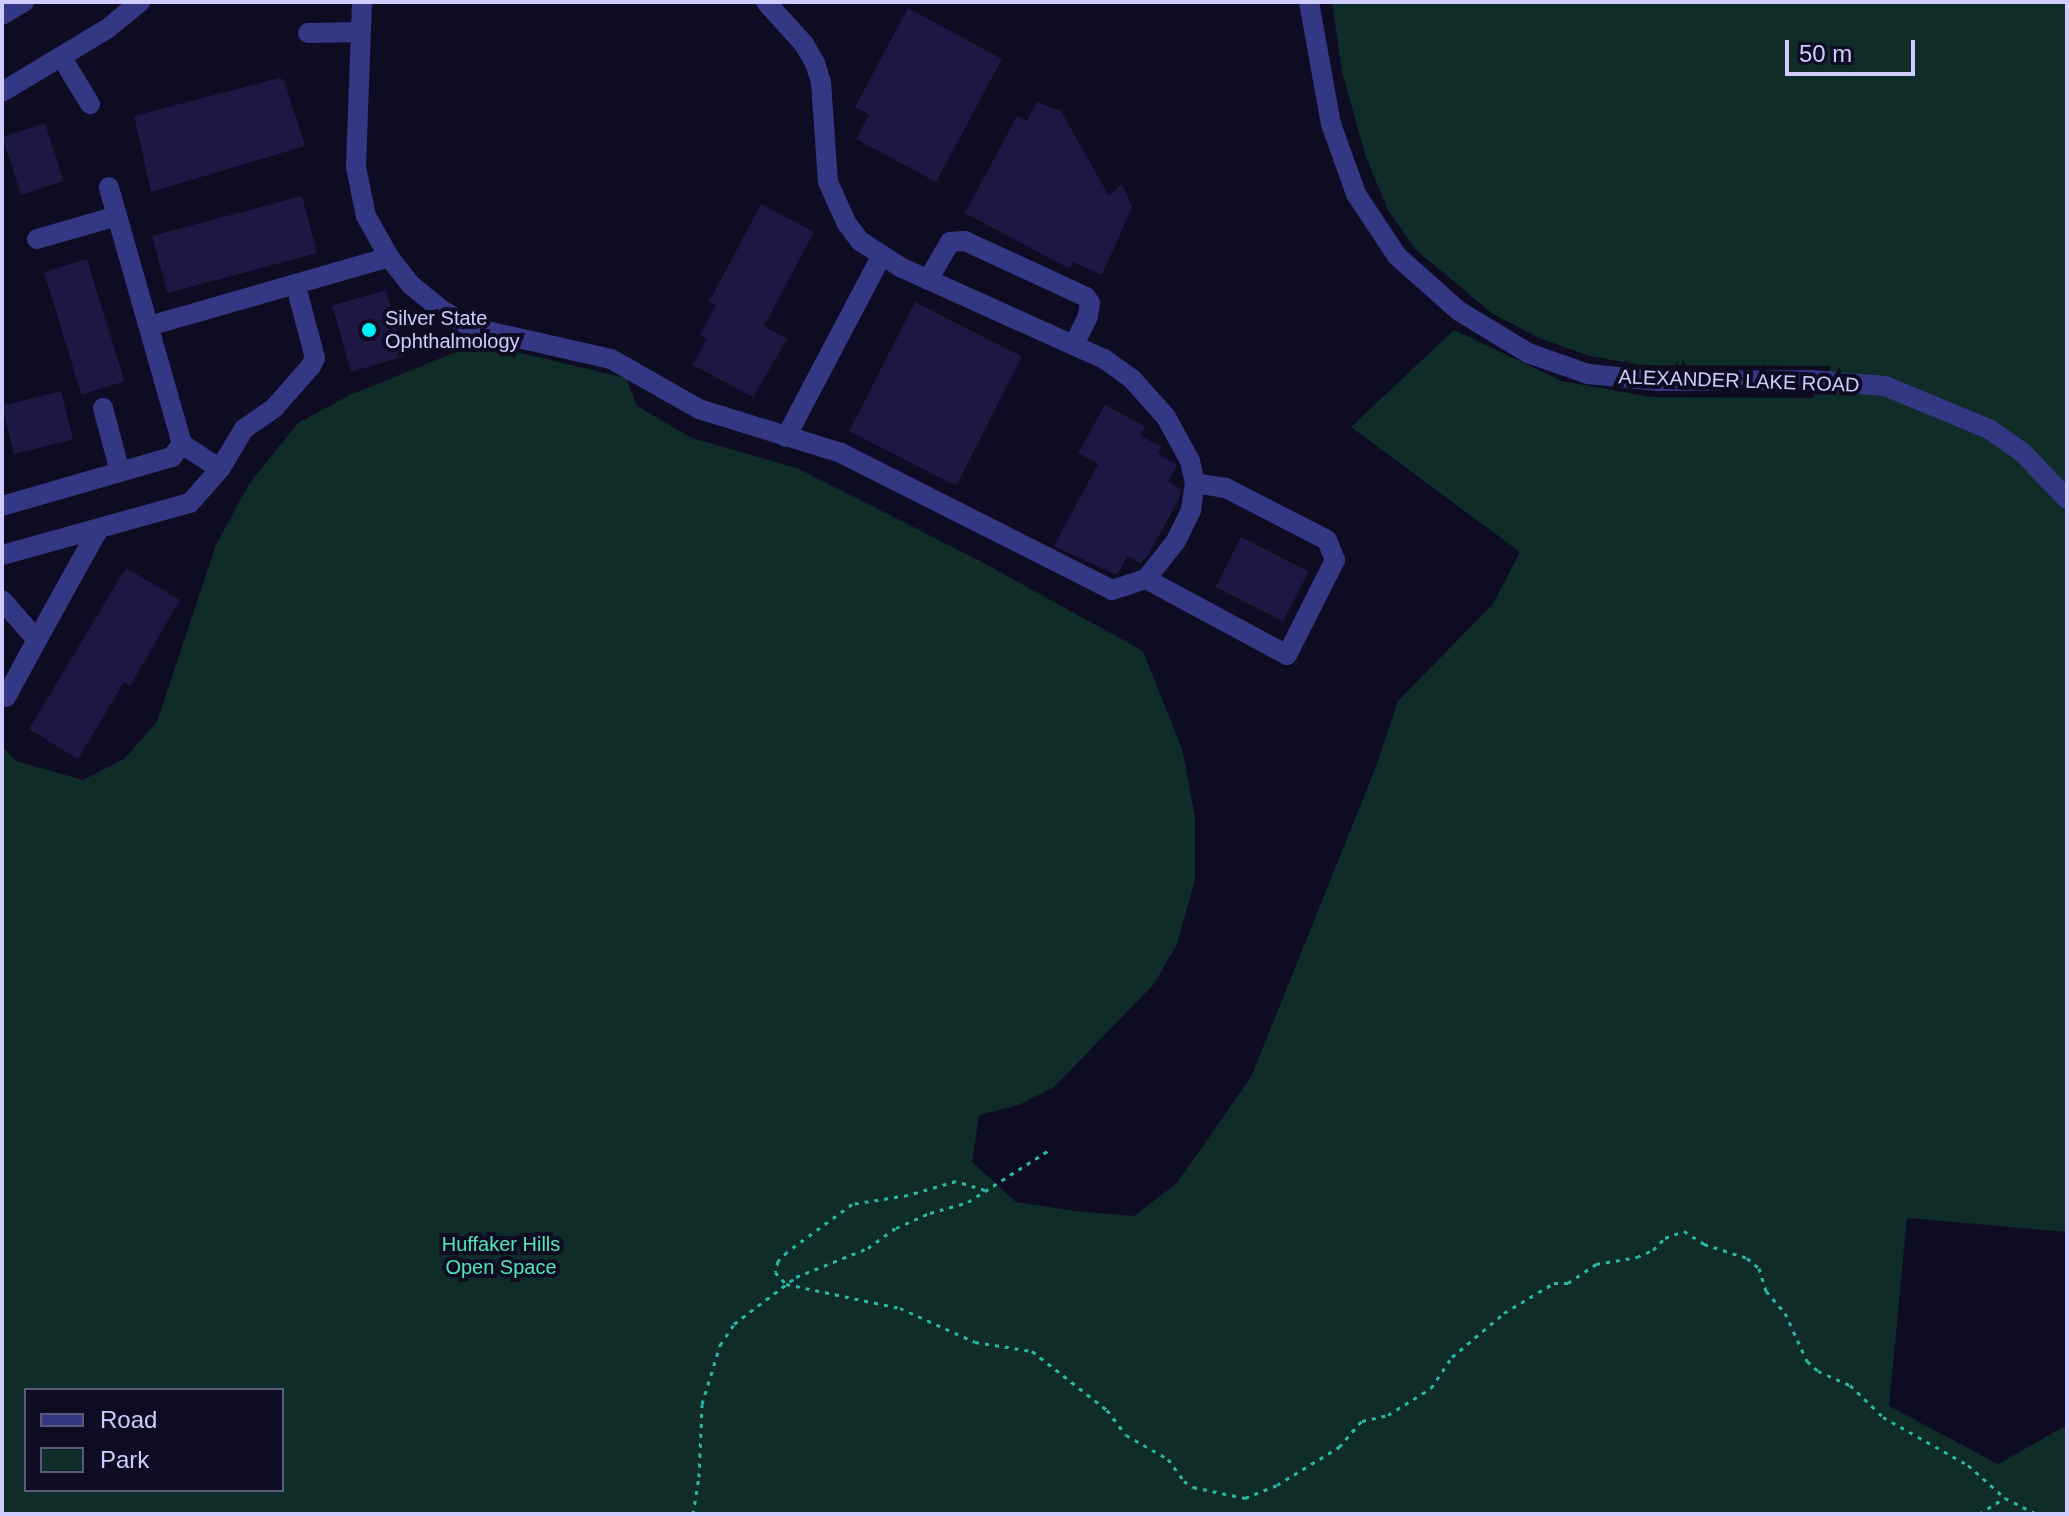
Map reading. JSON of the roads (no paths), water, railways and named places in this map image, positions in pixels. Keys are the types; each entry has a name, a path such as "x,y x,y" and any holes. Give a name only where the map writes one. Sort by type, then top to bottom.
{"street":[{"path":"2,15 24,2"},
{"path":"2,92 62,58 140,2"},
{"path":"362,2 356,167 366,216 389,257 411,285 467,325 560,350 611,359 699,409 841,453 1112,590 1146,579 1176,541 1191,510 1195,483 1190,461 1166,417 1132,379 1104,359 928,280 881,257 860,241 835,202 828,182 821,82 815,63 804,44 766,2"},
{"name":"ALEXANDER LAKE ROAD","path":"1309,2 1331,124 1356,194 1397,256 1459,311 1528,353 1588,374 1659,381 1811,380 1885,386 1989,429 2022,452 2067,499"},
{"path":"308,33 361,32"},
{"path":"62,58 90,104"},
{"path":"109,187 182,444 220,469"},
{"path":"37,239 117,216"},
{"path":"928,280 950,242 965,241 1086,297 1090,303 1088,316 1074,345"},
{"path":"149,326 389,257"},
{"path":"786,437 881,257"},
{"path":"2,555 190,503 220,469 244,429 275,407 315,358 296,286"},
{"path":"103,408 120,472"},
{"path":"2,506 172,457 182,444"},
{"path":"1146,579 1287,655 1335,560 1327,540 1226,488 1195,483"},
{"path":"6,697 98,530"},
{"path":"2,600 37,640"}],"place":[{"name":"Silver State Ophthalmology","path":"369,330"}],"park label":[{"name":"Huffaker Hills Open Space","path":"501,1256"}]}
